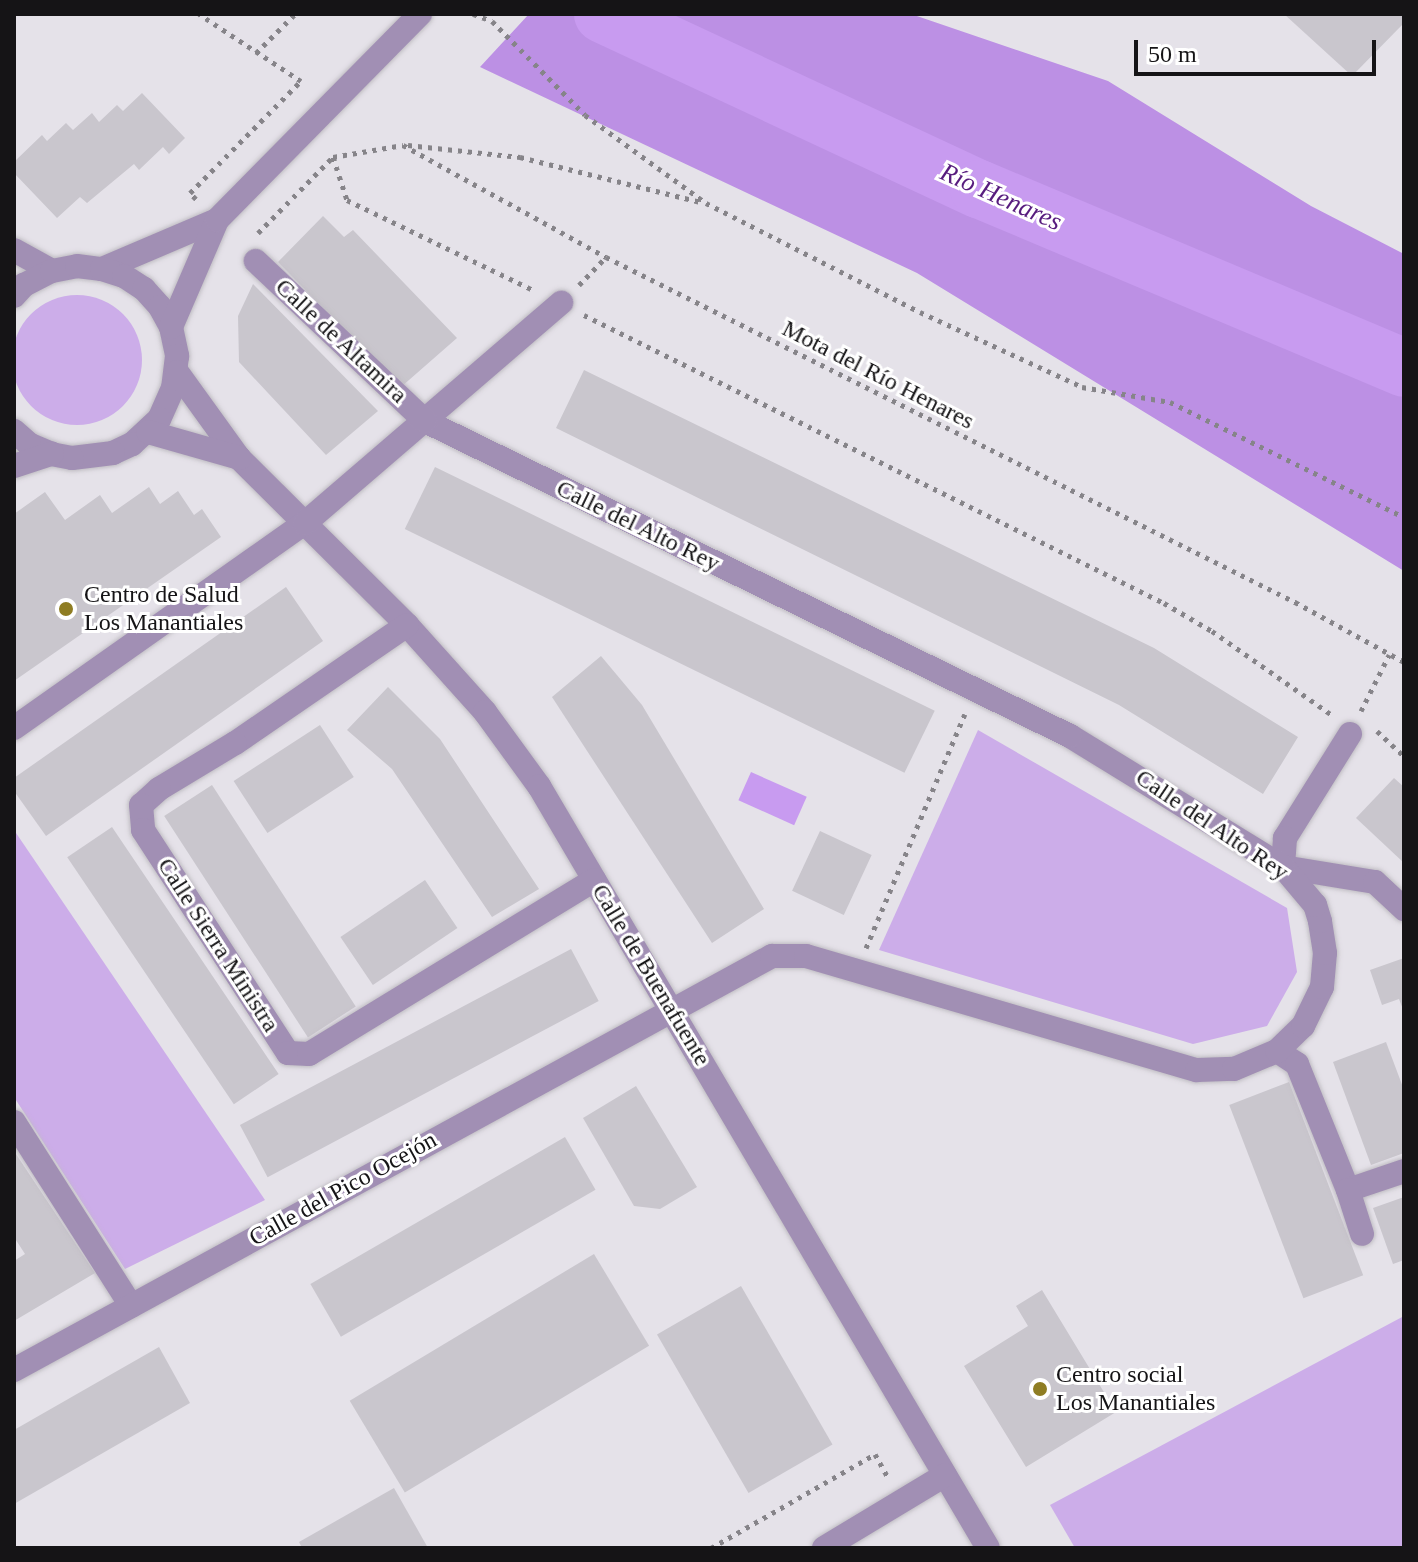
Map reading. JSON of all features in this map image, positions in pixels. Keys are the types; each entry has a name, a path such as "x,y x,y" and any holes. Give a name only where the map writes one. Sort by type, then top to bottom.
{"street":[{"path":"171,327 217,220 420,14"},
{"path":"102,269 217,220"},
{"path":"14,250 52,271"},
{"name":"Calle de Altamira","path":"256,261 425,421"},
{"path":"14,296 24,285 52,271 77,266 124,276 144,289 160,307 171,327 177,372 168,404 148,432 113,453 72,458 52,454 29,444 14,431"},
{"name":"Calle de Altamira","path":"305,523 561,303"},
{"name":"Calle de Buenafuente","path":"177,372 239,458 407,625 485,712 521,761 673,1009 988,1548"},
{"name":"Calle del Alto Rey","path":"425,421 1116,760 1283,867 1315,905 1323,933 1325,970 1313,1011 1296,1036 1277,1051 1234,1069 1197,1070 795,954 772,956 673,1009"},
{"name":"Calle de Buenafuente","path":"148,432 239,458"},
{"path":"14,466 52,454"},
{"path":"14,728 305,523"},
{"name":"Calle Sierra Ministra","path":"407,625 235,743 159,789 141,805 143,830 288,1053 309,1054 594,880"},
{"path":"1350,734 1285,838 1283,867 1375,882 1404,909"},
{"name":"Calle del Pico Ocejón","path":"14,1370 673,1009"},
{"path":"1277,1051 1297,1064 1348,1190 1362,1234"},
{"path":"14,1122 131,1306"},
{"path":"1348,1190 1404,1171"},
{"path":"824,1548 945,1475"}],"path":[{"path":"199,14 256,53 295,14"},
{"path":"473,14 492,21 585,115 706,203 920,312 1082,387 1170,402 1404,517"},
{"path":"706,203 520,157 403,145 333,157 347,200 1164,603 1324,707 1350,734"},
{"name":"Mota del Río Henares","path":"403,145 606,257 1295,602 1404,662"},
{"path":"561,303 606,257"},
{"path":"1350,734 1389,655"},
{"path":"856,971 975,690"},
{"path":"1350,734 1377,731 1404,756"},
{"path":"711,1548 875,1454 901,1501"}],"shaded area":[{"path":"529,14 911,14 1108,81 1311,206 1404,254 1404,571 917,273 480,67"},
{"path":"77,295 102,300 123,314 137,335 142,360 137,385 123,406 102,420 77,425 52,420 31,406 17,385 12,360 17,335 31,314 52,300"},
{"path":"978,730 1287,908 1297,972 1267,1026 1193,1044 879,950"},
{"path":"751,772 807,797 794,825 738,800"},
{"path":"14,830 265,1200 125,1269 14,1097"},
{"path":"1404,1316 1404,1548 1075,1548 1050,1505"}],"building":[{"path":"1284,14 1404,14 1404,23 1352,76"},
{"path":"142,93 185,138 169,154 163,147 139,170 134,164 87,203 80,197 57,218 14,173 14,162 42,135 47,141 66,123 73,130 92,113 99,122 117,105 123,111"},
{"path":"323,216 344,237 353,230 457,338 401,387 278,262"},
{"path":"253,284 378,411 326,455 239,362 238,316"},
{"path":"584,370 1154,648 1298,737 1263,794 1119,705 556,428"},
{"path":"435,467 935,711 904,773 405,529"},
{"name":"Centro de Salud Los Manantiales","path":"149,487 160,504 178,491 194,515 202,509 221,537 14,681 14,514 45,492 65,520 100,495 112,513"},
{"path":"286,587 323,641 46,836 14,791 14,778"},
{"path":"601,656 642,705 764,909 712,943 552,697"},
{"path":"388,687 440,739 539,889 492,917 392,769 347,730"},
{"path":"320,725 354,777 267,833 234,781"},
{"path":"1394,778 1404,787 1404,863 1356,818"},
{"path":"212,785 356,1006 308,1037 164,816"},
{"path":"112,827 279,1074 234,1104 67,857"},
{"path":"820,831 872,855 844,915 792,891"},
{"path":"425,880 457,928 373,985 340,937"},
{"path":"571,949 599,1001 268,1177 240,1125"},
{"path":"1404,958 1404,1012 1399,999 1382,1005 1370,970"},
{"path":"1386,1042 1404,1090 1404,1153 1371,1165 1333,1062"},
{"path":"1289,1082 1363,1275 1303,1298 1229,1105"},
{"path":"636,1086 697,1187 660,1209 634,1206 583,1118"},
{"path":"565,1137 596,1190 341,1337 310,1284"},
{"path":"14,1151 95,1273 14,1321 14,1261 25,1254 14,1237"},
{"path":"1404,1197 1404,1260 1393,1264 1373,1208"},
{"path":"594,1254 649,1346 405,1493 350,1401"},
{"path":"741,1286 833,1444 748,1493 657,1334"},
{"name":"Centro social Los Manantiales","path":"1042,1290 1116,1412 1026,1467 964,1366 1028,1326 1016,1306"},
{"path":"159,1347 190,1403 14,1504 14,1430"},
{"path":"394,1488 428,1548 302,1548 299,1542"}],"waterway":[{"name":"Río Henares","path":"603,14 979,189 1404,368"}],"place":[{"name":"Centro de Salud Los Manantiales","path":"66,609"},
{"name":"Centro social Los Manantiales","path":"1040,1389"}]}
